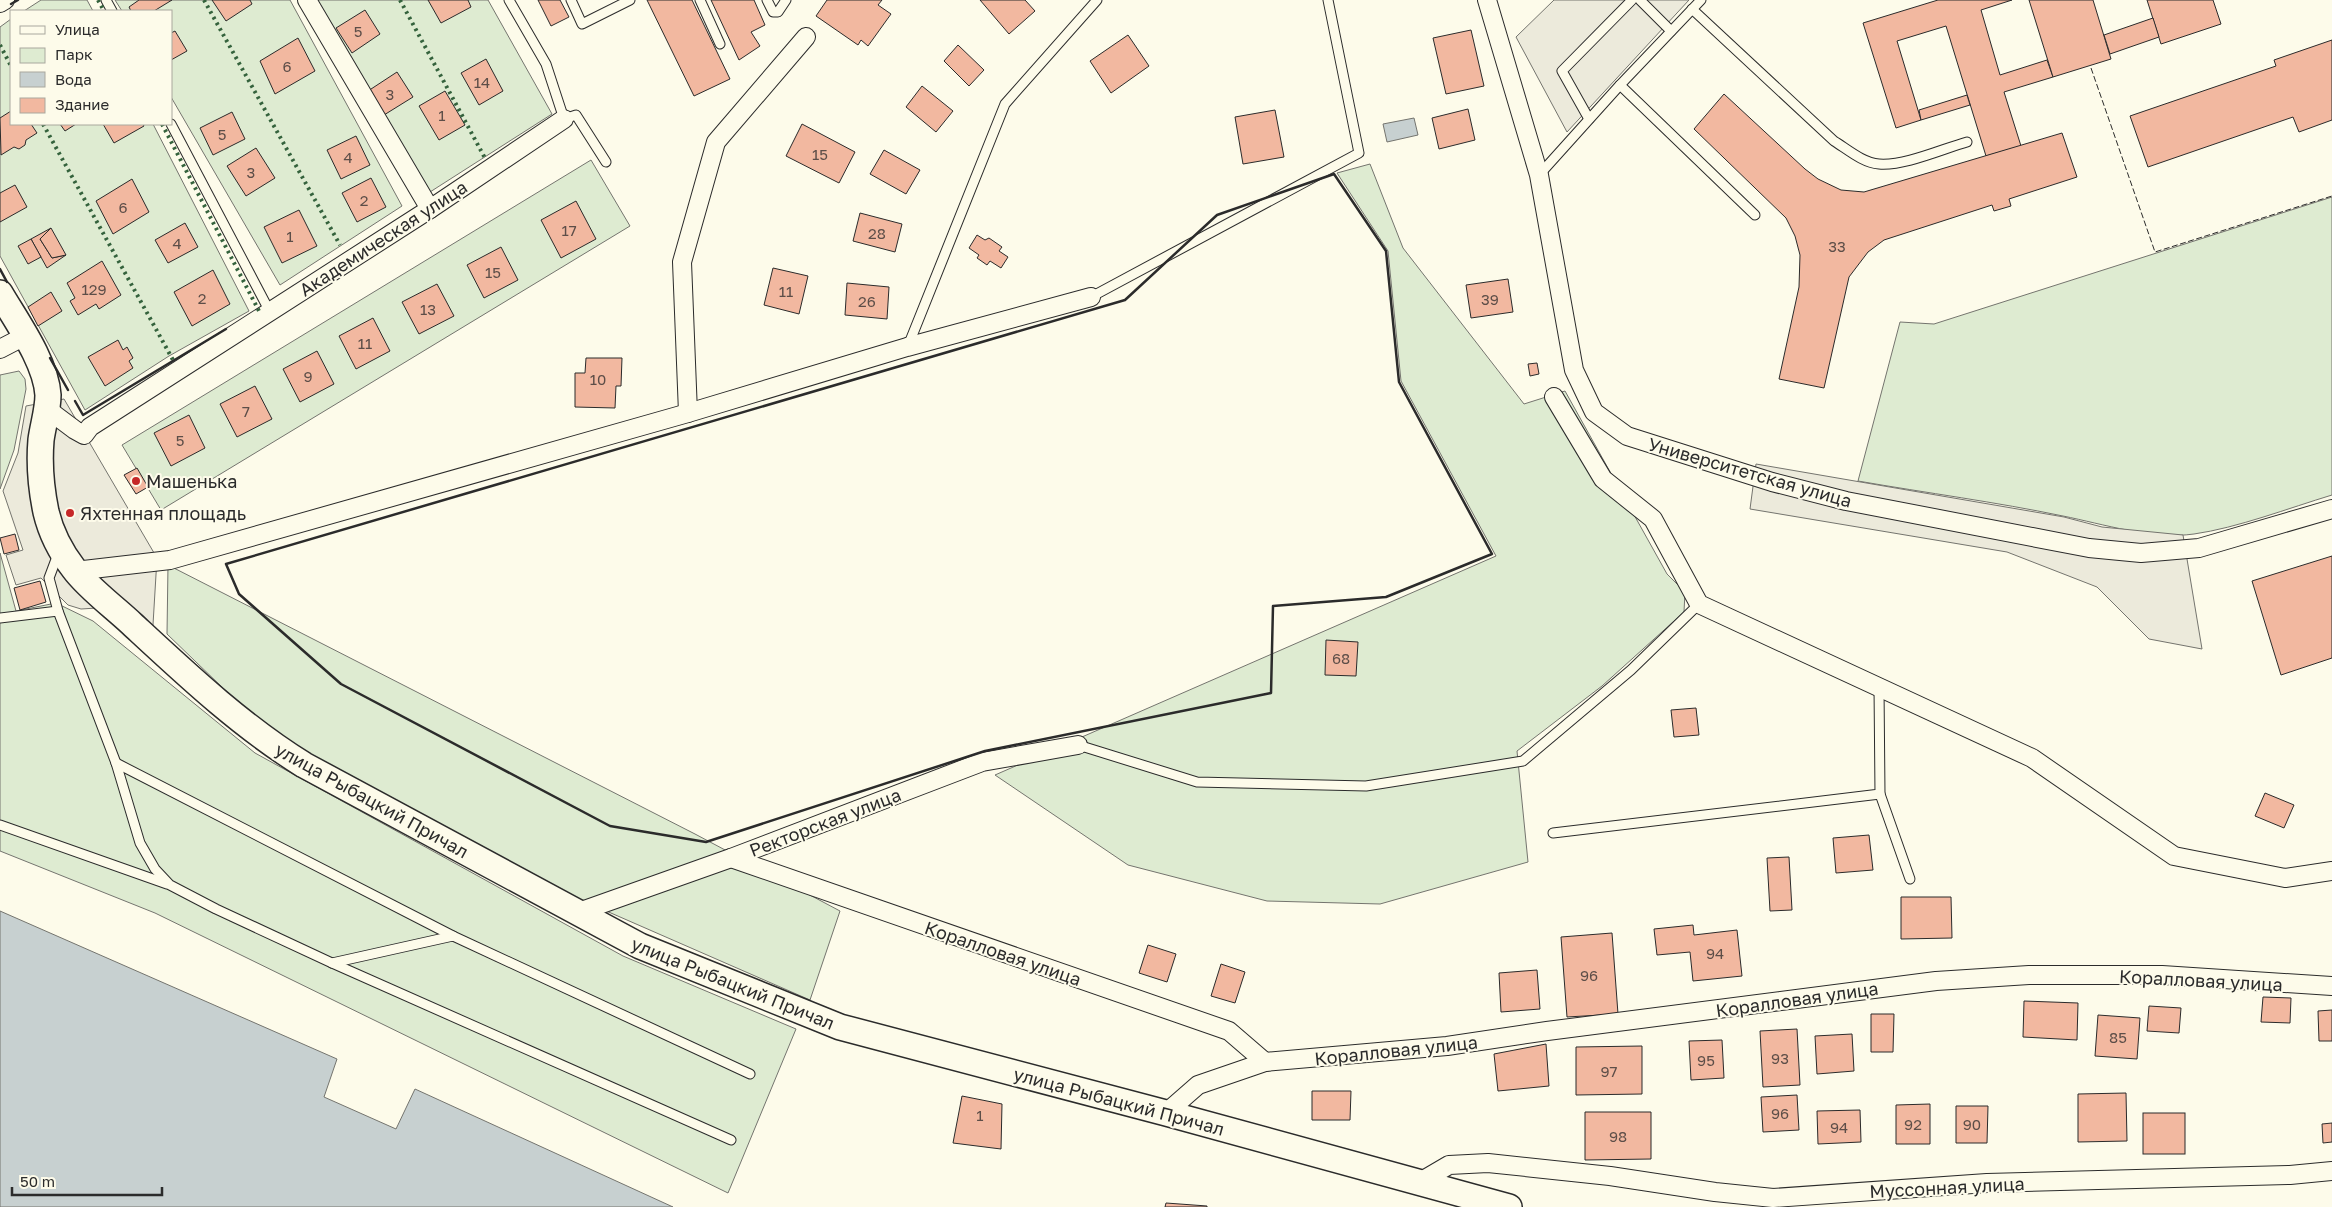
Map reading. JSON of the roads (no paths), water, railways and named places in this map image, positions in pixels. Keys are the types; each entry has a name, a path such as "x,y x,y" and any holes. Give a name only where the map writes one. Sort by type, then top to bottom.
{"main road":[{"path":"0,293 41,368 46,382 47,409"},
{"name":"улица Рыбацкий Причал","path":"47,409 41,447 41,479 52,533 75,571 173,662 270,744 379,807 640,946 840,1027 1166,1112 1509,1207"}],"street":[{"path":"0,3 5,0"},
{"path":"307,0 430,209"},
{"name":"Университетская улица","path":"1487,0 1539,175 1574,370 1594,412 1627,436 1772,482 1846,501 2089,548 2141,553 2199,548 2332,509"},
{"path":"688,413 682,262 716,142 806,37"},
{"name":"Академическая улица","path":"47,409 84,435 90,427 430,209 564,119"},
{"path":"75,571 170,560 688,413 907,347 1091,297"},
{"path":"0,349 25,336"},
{"path":"1554,397 1603,479 1653,519 1699,604 2032,758 2174,856 2285,878 2332,871"},
{"name":"Ректорская улица","path":"576,912 731,858 982,762 1078,745"},
{"name":"Коралловая улица","path":"731,858 1229,1032 1265,1062"},
{"name":"Коралловая улица","path":"1166,1112 1198,1085 1265,1062 1447,1046 1547,1031 1936,981 2029,976 2162,975 2332,986"},
{"name":"Муссонная улица","path":"1420,1182 1449,1165 1488,1163 1610,1176 1715,1192 1773,1198 1987,1183 2290,1175 2332,1171"}],"lane":[{"path":"509,0 546,64 564,119 576,115 606,162"},
{"path":"571,0 582,24 630,0"},
{"path":"700,0 720,44"},
{"path":"767,0 772,12 778,12 786,0"},
{"path":"907,347 1004,104 1097,0"},
{"path":"1091,297 1359,153 1328,0"},
{"path":"1590,119 1562,71 1632,0"},
{"path":"1640,0 1671,31"},
{"path":"1539,175 1620,85 1701,0"},
{"path":"1692,9 1834,141 1856,155 1878,164 1899,162 1967,142"},
{"path":"1620,85 1755,215"},
{"path":"172,125 270,312"},
{"path":"60,549 49,578 58,611 116,763 140,842 155,869 170,885"},
{"path":"1078,745 1197,782 1366,786 1523,761 1631,670 1699,604"},
{"path":"0,618 58,611"},
{"path":"1880,687 1880,794 1910,879"},
{"path":"116,763 453,936 750,1074"},
{"path":"1553,833 1880,794"},
{"path":"0,825 170,885 216,909 332,963 731,1140"},
{"path":"332,963 453,936"}],"water":[{"path":"1414,118 1418,135 1387,142 1383,124"},
{"path":"0,911 337,1059 324,1097 396,1129 415,1089 673,1207 0,1207"}],"place":[{"name":"Машенька","path":"136,481"},
{"name":"Яхтенная площадь","path":"70,513"}]}
